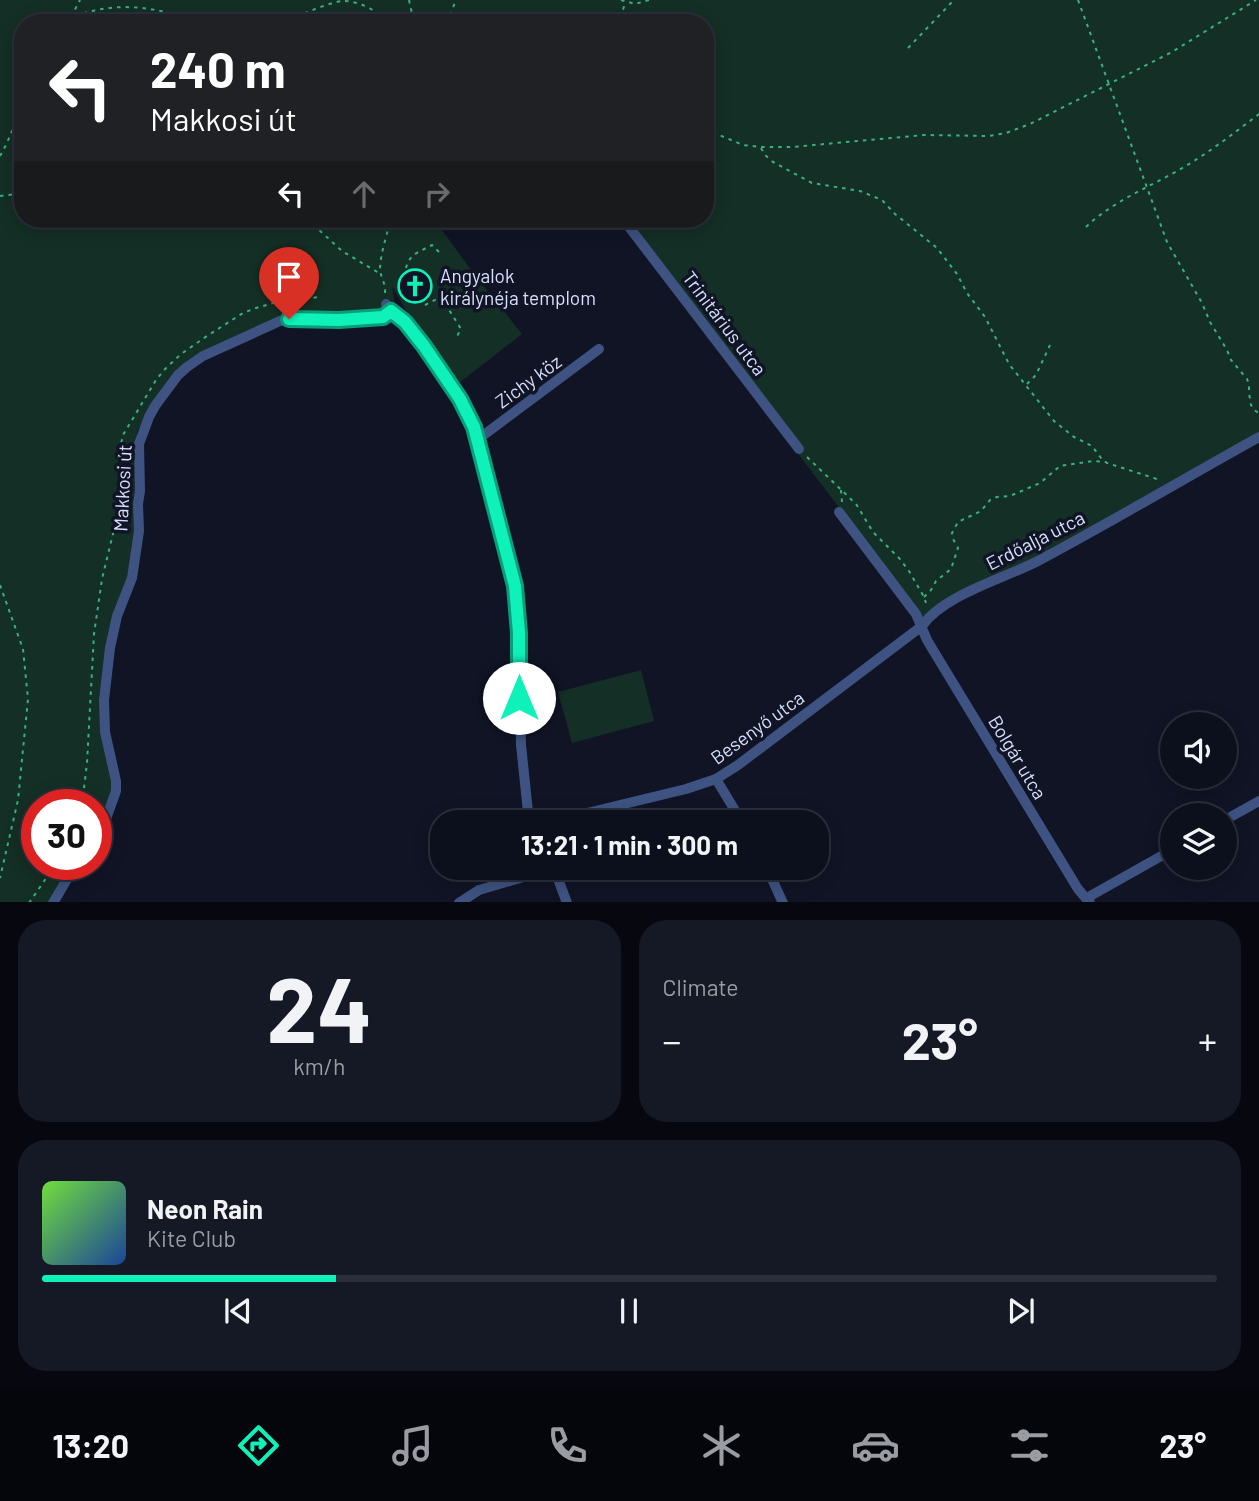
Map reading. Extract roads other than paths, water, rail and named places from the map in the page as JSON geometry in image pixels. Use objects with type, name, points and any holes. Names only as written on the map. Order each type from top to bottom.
[{"type":"street","name":"Trinitárius utca","points":[[630,228],[799,449]]},
{"type":"street","name":"Makkosi út","points":[[112,804],[117,791],[105,732],[104,701],[110,648],[117,616],[132,578],[139,531],[139,444],[155,406],[178,375],[203,356],[281,321],[302,318],[339,320],[383,317],[389,307],[405,322],[450,382],[474,427],[477,440]]},
{"type":"street","name":"Zichy köz","points":[[477,440],[599,349]]},
{"type":"street","name":"Erdőalja utca","points":[[925,622],[940,608],[961,595],[1037,561],[1259,437]]},
{"type":"street","points":[[477,440],[515,586],[519,633],[521,745],[528,810]]},
{"type":"street","points":[[839,512],[925,622]]},
{"type":"street","name":"Besenyő utca","points":[[599,810],[716,779],[925,622]]},
{"type":"street","name":"Bolgár utca","points":[[925,622],[927,640],[1078,889],[1089,901]]},
{"type":"street","points":[[716,779],[735,810]]},
{"type":"street","points":[[1237,814],[1259,802]]},
{"type":"street","points":[[1089,901],[1092,895],[1160,857]]},
{"type":"street","points":[[52,902],[66,880]]},
{"type":"street","points":[[459,902],[480,890],[514,880]]},
{"type":"street","points":[[559,880],[567,902]]},
{"type":"street","points":[[773,880],[783,902]]},
{"type":"place","name":"Angyalok királynéja templom","points":[[415,286]]}]
